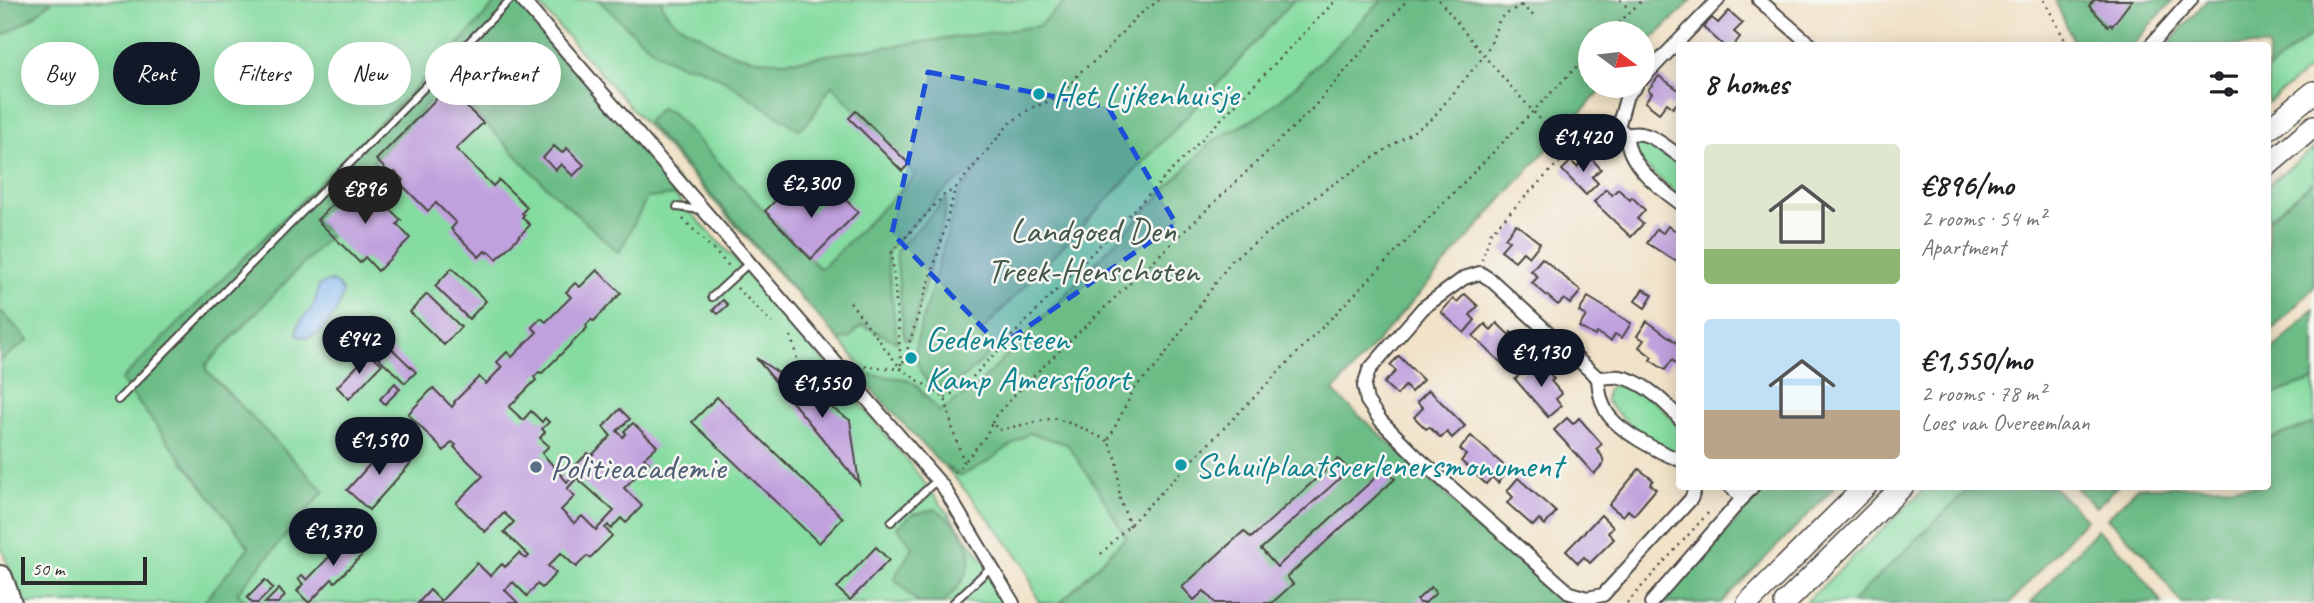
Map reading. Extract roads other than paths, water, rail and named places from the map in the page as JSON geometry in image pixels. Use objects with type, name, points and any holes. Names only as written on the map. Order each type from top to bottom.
[{"type":"highway","points":[[0,578],[9,603]]},
{"type":"main road","points":[[2271,127],[2314,92]]},
{"type":"main road","points":[[2271,162],[2314,126]]},
{"type":"main road","points":[[1748,603],[1862,490]]},
{"type":"main road","points":[[1785,603],[1899,490]]},
{"type":"street","points":[[522,0],[751,261],[941,484],[1013,603]]},
{"type":"street","points":[[1678,42],[1718,0]]},
{"type":"street","points":[[1759,0],[1807,42]]},
{"type":"street","points":[[2154,42],[2191,0]]},
{"type":"street","points":[[1656,64],[1676,44]]},
{"type":"street","points":[[1627,98],[1623,131],[1632,158],[1676,200]]},
{"type":"street","points":[[1623,131],[1647,135],[1676,153]]},
{"type":"street","points":[[1676,458],[1636,438],[1607,414],[1600,398],[1598,378],[1491,280],[1479,273],[1464,278],[1423,308],[1369,370],[1364,386],[1367,401],[1381,421],[1570,593],[1587,598],[1603,595],[1691,499],[1694,490]]},
{"type":"street","points":[[1598,378],[1620,377],[1638,384],[1655,395],[1676,415]]},
{"type":"street","points":[[1734,490],[1743,498]]},
{"type":"street","points":[[1651,603],[1750,490]]},
{"type":"lane","points":[[118,400],[510,0]]},
{"type":"lane","points":[[677,207],[704,210]]},
{"type":"lane","points":[[712,297],[751,261]]},
{"type":"lane","points":[[891,522],[941,484]]},
{"type":"lane","points":[[953,603],[991,567]]},
{"type":"water","points":[[330,281],[338,285],[343,292],[333,317],[313,336],[297,335],[299,323],[314,304],[319,285]]},
{"type":"place","name":"Het Lijkenhuisje","points":[[1039,94]]},
{"type":"place","name":"Gedenksteen Kamp Amersfoort","points":[[911,358]]},
{"type":"place","name":"Schuilplaatsverlenersmonument","points":[[1181,465]]},
{"type":"place","name":"Politieacademie","points":[[536,467]]},
{"type":"park label","name":"Landgoed Den Treek-Henschoten","points":[[1093,250]]}]
